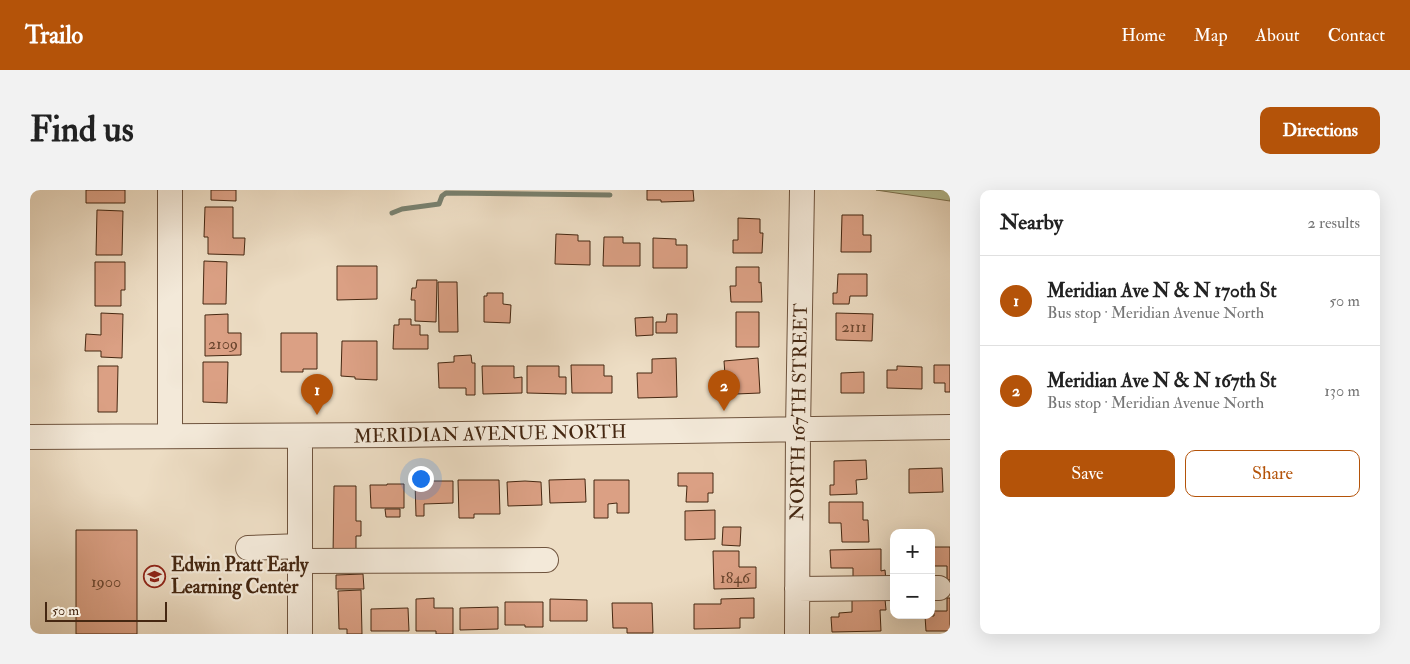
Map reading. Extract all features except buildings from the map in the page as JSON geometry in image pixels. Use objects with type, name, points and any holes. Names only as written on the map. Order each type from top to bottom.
[{"type":"street","points":[[170,190],[170,436]]},
{"type":"street","name":"NORTH 167TH STREET","points":[[797,634],[802,190]]},
{"type":"street","name":"MERIDIAN AVENUE NORTH","points":[[30,437],[300,436],[798,430],[950,426]]},
{"type":"street","points":[[300,436],[300,634]]},
{"type":"street","points":[[248,548],[300,554],[546,560]]},
{"type":"street","points":[[797,589],[890,588]]},
{"type":"green space","points":[[876,190],[950,190],[950,201]]},
{"type":"waterway","points":[[392,213],[402,209],[439,204],[442,196],[446,193],[610,195]]},
{"type":"place","name":"Meridian Ave N & N 167th St","points":[[724,411]]},
{"type":"place","name":"Meridian Ave N & N 170th St","points":[[317,415]]},
{"type":"place","name":"Edwin Pratt Early Learning Center","points":[[155,576]]}]
